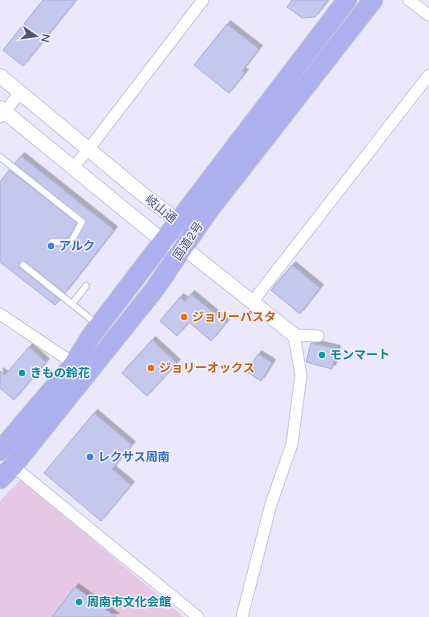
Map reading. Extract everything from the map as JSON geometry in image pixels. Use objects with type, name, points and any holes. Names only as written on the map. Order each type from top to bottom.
[{"type":"highway","name":"国道2号","points":[[0,451],[73,365],[99,326],[347,0]]},
{"type":"highway","name":"国道2号","points":[[0,479],[13,466],[154,290],[184,248],[208,210],[373,0]]},
{"type":"street","points":[[74,166],[88,150],[203,0]]},
{"type":"street","points":[[409,0],[429,16]]},
{"type":"street","points":[[253,301],[429,75]]},
{"type":"street","name":"岐山通","points":[[0,76],[88,150],[179,222],[184,248],[164,242],[74,166],[2,112]]},
{"type":"street","points":[[2,112],[20,93]]},
{"type":"street","points":[[184,248],[253,301],[294,335],[318,336]]},
{"type":"street","points":[[0,314],[64,357],[73,365]]},
{"type":"street","points":[[242,617],[271,504],[292,444],[301,375],[294,335]]},
{"type":"street","points":[[13,466],[198,617]]},
{"type":"lane","points":[[0,156],[82,222],[71,242],[52,242]]},
{"type":"lane","points":[[23,264],[99,326]]},
{"type":"lane","points":[[72,304],[86,286]]},
{"type":"shaded area","points":[[21,479],[184,617],[0,617],[0,501]]},
{"type":"building","points":[[43,0],[76,0],[23,66],[3,50]]},
{"type":"building","points":[[292,0],[328,0],[315,17],[302,18],[287,7]]},
{"type":"building","points":[[227,24],[259,49],[242,71],[245,73],[229,93],[194,65]]},
{"type":"building","name":"アルク","points":[[21,156],[114,230],[65,293],[26,262],[19,263],[20,268],[60,300],[55,305],[0,262],[0,182],[9,170],[77,223],[68,238],[50,239],[48,242],[50,246],[73,245],[86,221],[15,163]]},
{"type":"building","points":[[292,265],[320,288],[300,314],[271,290]]},
{"type":"building","points":[[191,294],[226,323],[211,341],[189,322],[177,336],[160,321],[180,297],[185,301]]},
{"type":"building","points":[[152,340],[177,363],[147,396],[122,373]]},
{"type":"building","name":"モンマート","points":[[311,343],[337,349],[332,369],[306,362]]},
{"type":"building","name":"きもの鈴花","points":[[29,347],[46,362],[14,400],[0,388],[0,371],[5,375]]},
{"type":"building","points":[[258,354],[272,363],[261,381],[247,372]]},
{"type":"building","name":"レクサス周南","points":[[94,413],[132,445],[112,469],[131,485],[101,521],[44,473]]},
{"type":"building","name":"周南市文化会館","points":[[75,587],[116,617],[52,617]]},
{"type":"place","name":"アルク","points":[[51,246]]},
{"type":"place","name":"ジョリーパスタ","points":[[184,317]]},
{"type":"place","name":"モンマート","points":[[322,355]]},
{"type":"place","name":"ジョリーオックス","points":[[151,368]]},
{"type":"place","name":"きもの鈴花","points":[[22,373]]},
{"type":"place","name":"レクサス周南","points":[[90,457]]},
{"type":"place","name":"周南市文化会館","points":[[79,602]]}]
